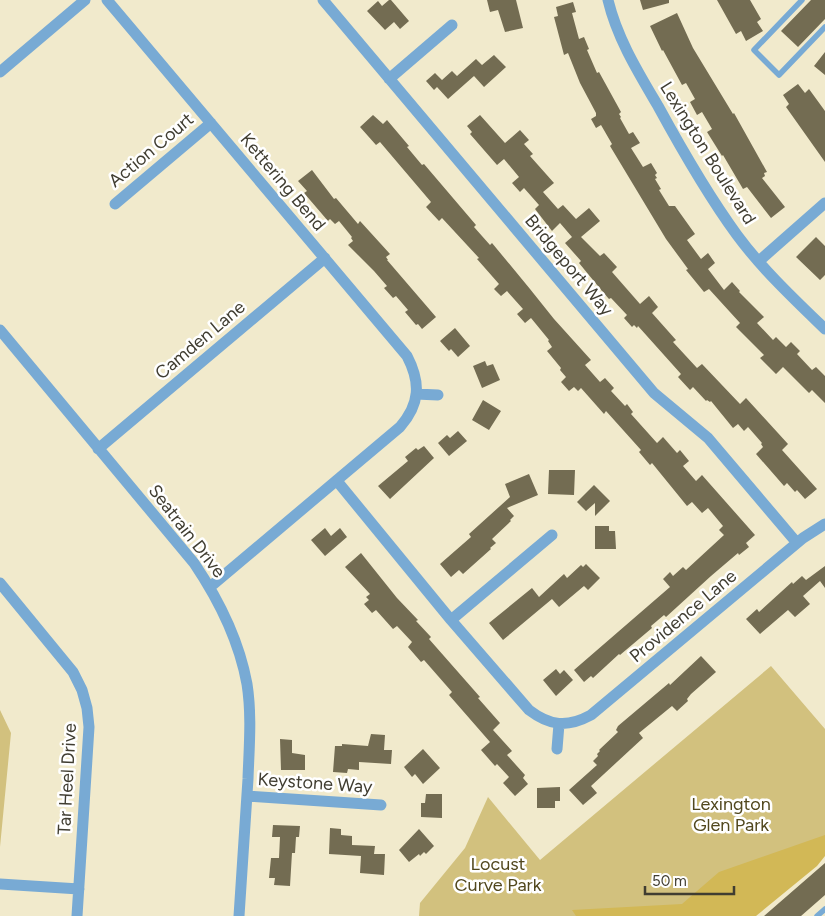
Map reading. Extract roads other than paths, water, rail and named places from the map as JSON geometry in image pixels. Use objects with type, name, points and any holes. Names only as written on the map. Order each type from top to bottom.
[{"type":"street","points":[[0,72],[85,0]]},
{"type":"street","name":"Kettering Bend","points":[[107,0],[407,356],[414,368],[416,394],[413,407],[400,427],[210,587]]},
{"type":"street","name":"Bridgeport Way","points":[[323,0],[654,393],[708,438],[797,543]]},
{"type":"street","name":"Lexington Boulevard","points":[[608,0],[620,36],[633,63],[711,198],[738,236],[759,261],[825,329]]},
{"type":"street","points":[[389,79],[452,25]]},
{"type":"street","name":"Action Court","points":[[115,204],[211,123]]},
{"type":"street","points":[[759,261],[825,203]]},
{"type":"street","name":"Camden Lane","points":[[98,449],[325,258]]},
{"type":"street","name":"Seatrain Drive","points":[[0,330],[194,564],[223,610],[233,634],[247,685],[250,730],[239,916]]},
{"type":"street","points":[[416,394],[438,396]]},
{"type":"street","points":[[336,481],[529,710],[544,720],[559,724],[557,749]]},
{"type":"street","name":"Providence Lane","points":[[559,724],[577,722],[591,715],[797,543],[825,524]]},
{"type":"street","points":[[452,620],[552,535]]},
{"type":"street","name":"Tar Heel Drive","points":[[0,582],[73,672],[82,690],[87,708],[89,728],[77,916]]},
{"type":"street","name":"Keystone Way","points":[[247,796],[381,805]]},
{"type":"street","points":[[0,884],[79,889]]},
{"type":"lane","points":[[802,0],[754,50],[779,75],[825,27]]},
{"type":"lane","points":[[817,916],[825,909]]},
{"type":"park label","name":"Lexington Glen Park","points":[[731,814]]},
{"type":"park label","name":"Locust Curve Park","points":[[498,874]]}]
